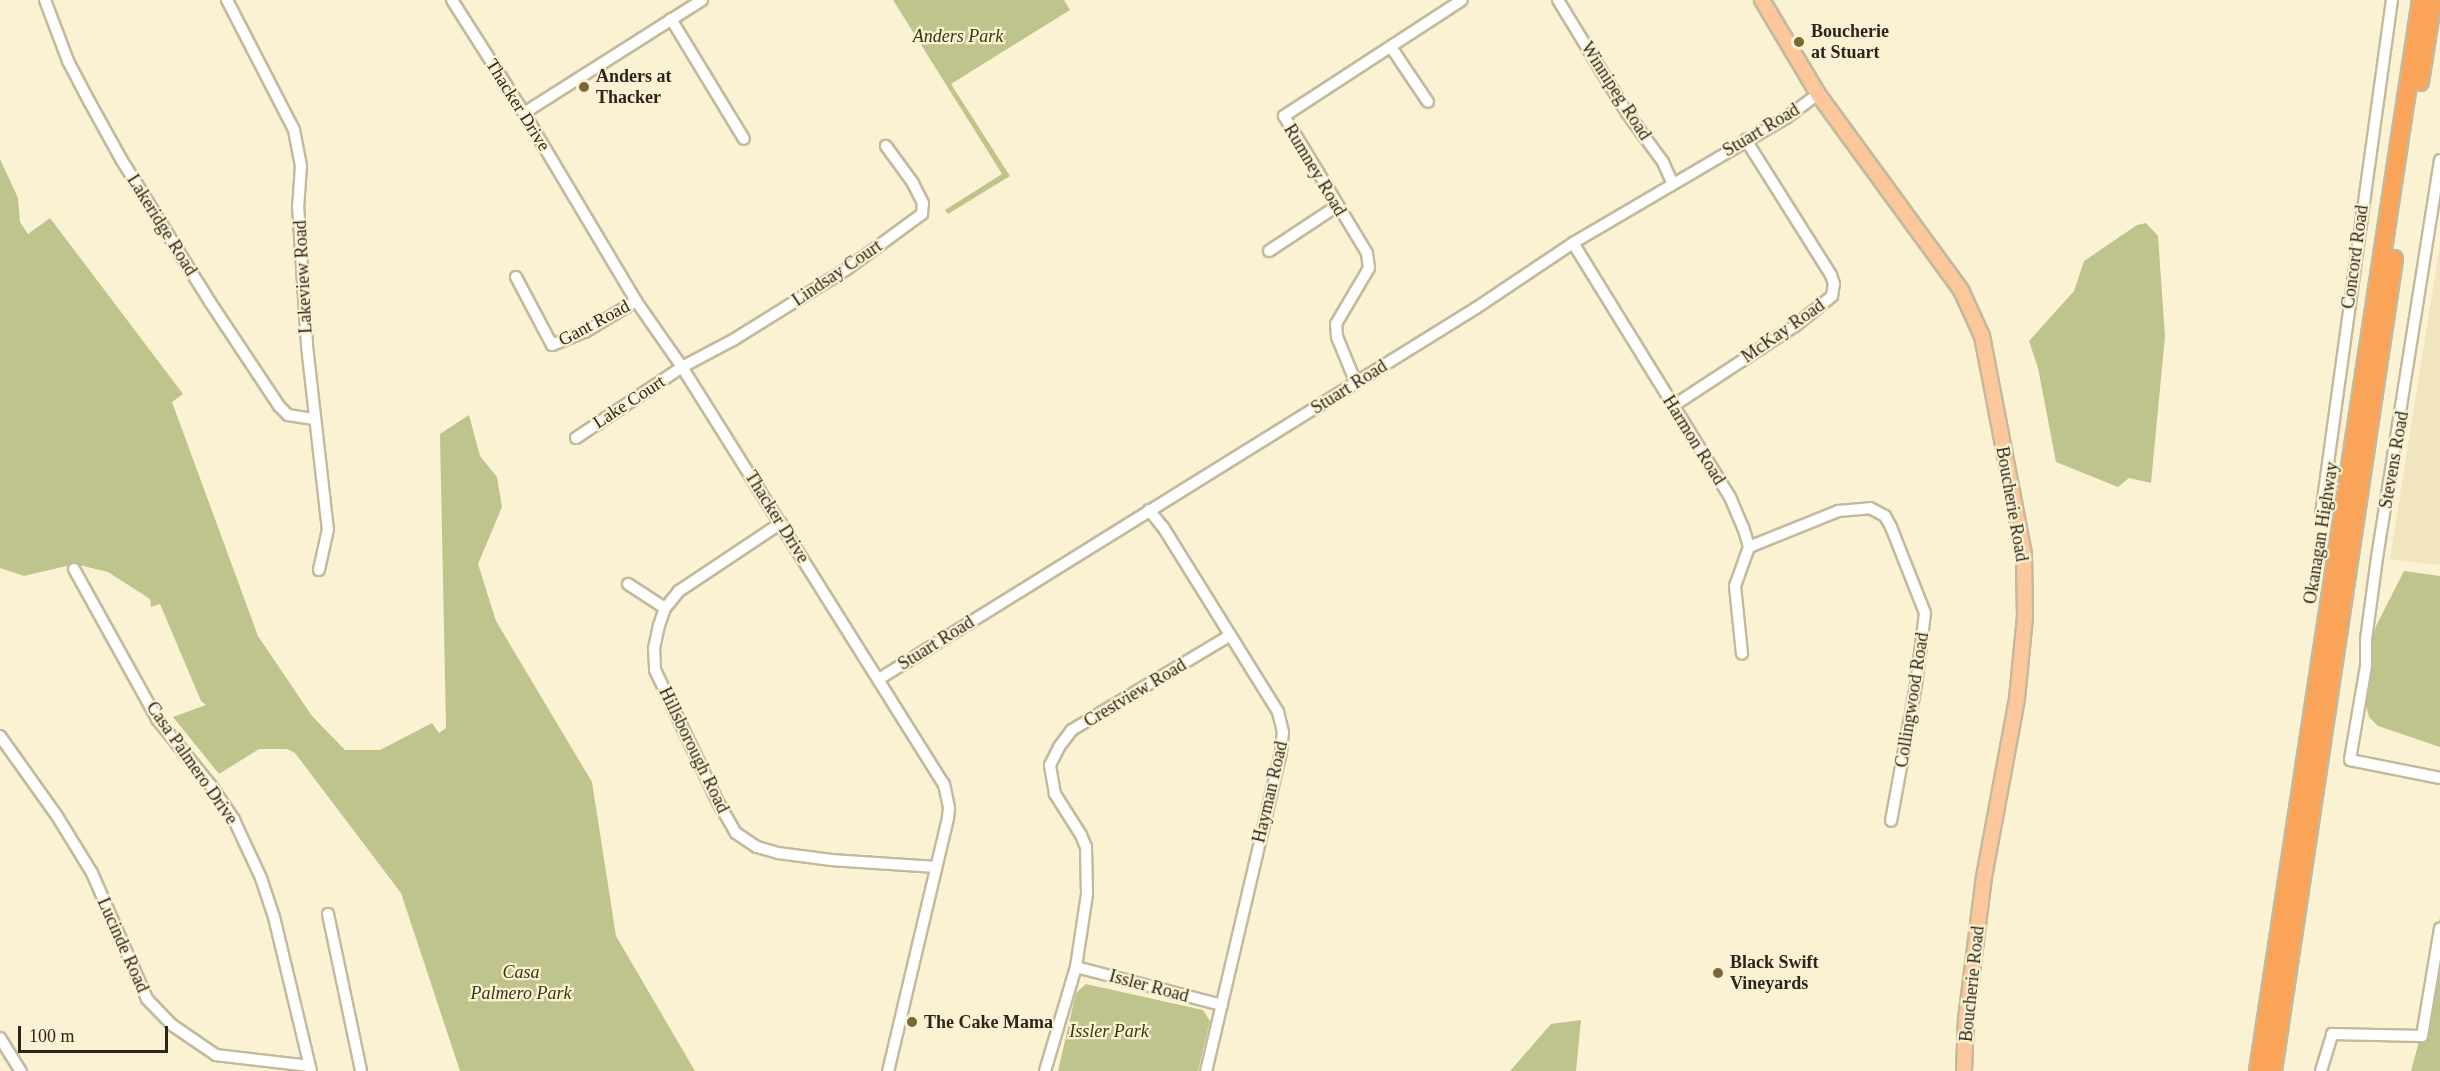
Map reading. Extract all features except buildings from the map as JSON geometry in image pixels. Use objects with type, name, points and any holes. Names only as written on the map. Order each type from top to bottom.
[{"type":"highway","name":"Okanagan Highway","points":[[2258,1071],[2421,0]]},
{"type":"highway","name":"Okanagan Highway","points":[[2273,1071],[2433,0]]},
{"type":"main road","name":"Boucherie Road","points":[[1762,0],[1818,94],[1961,290],[1982,336],[2024,555],[2025,617],[2017,699],[1984,877],[1966,1019],[1964,1071]]},
{"type":"street","name":"Lakeridge Road","points":[[45,0],[68,61],[94,110],[210,302],[279,406],[288,414],[313,419]]},
{"type":"street","name":"Lakeview Road","points":[[226,0],[294,130],[302,166],[298,205],[313,419],[321,455],[327,530],[319,570]]},
{"type":"street","name":"Thacker Drive","points":[[452,0],[524,113],[636,301],[682,367],[944,784],[949,808],[888,1071]]},
{"type":"street","points":[[524,113],[702,0]]},
{"type":"street","name":"Rumney Road","points":[[1356,382],[1336,337],[1336,324],[1369,268],[1367,253],[1284,116],[1462,0]]},
{"type":"street","name":"Winnipeg Road","points":[[1558,0],[1627,113],[1663,162],[1672,182]]},
{"type":"street","name":"Concord Road","points":[[2321,514],[2392,0]]},
{"type":"street","points":[[671,19],[744,139]]},
{"type":"street","points":[[1391,47],[1428,102]]},
{"type":"street","name":"Stuart Road","points":[[879,679],[1356,382],[1573,243],[1672,182],[1786,118],[1818,94]]},
{"type":"street","name":"McKay Road","points":[[1673,406],[1795,326],[1832,297],[1834,284],[1831,275],[1746,140]]},
{"type":"street","name":"Lindsay Court","points":[[682,367],[701,359],[779,313],[847,269],[922,214],[923,203],[913,183],[886,146]]},
{"type":"street","name":"Stevens Road","points":[[2440,160],[2377,558],[2366,639],[2366,666],[2350,760],[2440,778]]},
{"type":"street","points":[[1269,251],[1337,206]]},
{"type":"street","name":"Harmon Road","points":[[1573,243],[1730,497],[1749,547]]},
{"type":"street","name":"Gant Road","points":[[516,277],[552,345],[585,332],[636,301]]},
{"type":"street","name":"Lake Court","points":[[576,438],[682,367]]},
{"type":"street","name":"Collingwood Road","points":[[1749,547],[1838,511],[1870,508],[1885,516],[1891,527],[1925,613],[1916,685],[1891,821]]},
{"type":"street","name":"Hayman Road","points":[[1149,510],[1163,527],[1278,712],[1283,732],[1281,753],[1206,1071]]},
{"type":"street","name":"Hillsborough Road","points":[[781,523],[679,591],[666,608],[654,648],[655,670],[718,802],[736,833],[757,848],[778,853],[935,867]]},
{"type":"street","points":[[1742,654],[1735,586],[1749,547]]},
{"type":"street","name":"Casa Palmero Drive","points":[[74,569],[157,719],[212,787],[234,820],[261,878],[274,917],[288,965],[310,1068]]},
{"type":"street","points":[[628,584],[666,608]]},
{"type":"street","name":"Crestview Road","points":[[1045,1071],[1076,967],[1088,894],[1088,860],[1081,835],[1055,794],[1050,765],[1059,747],[1072,730],[1229,636]]},
{"type":"street","name":"Lucinde Road","points":[[0,736],[57,816],[92,873],[147,999],[172,1025],[216,1055],[310,1068]]},
{"type":"street","points":[[328,914],[360,1071]]},
{"type":"street","points":[[2321,1071],[2332,1034],[2422,1036],[2440,928]]},
{"type":"street","name":"Issler Road","points":[[1076,967],[1222,1005]]},
{"type":"street","points":[[0,1039],[21,1071]]},
{"type":"shaded area","points":[[2440,244],[2440,565],[2390,559]]},
{"type":"green space","name":"Anders Park","points":[[893,0],[1064,0],[1070,10],[951,84],[1010,176],[948,214],[945,210],[1002,174]]},
{"type":"green space","name":"Casa Palmero Park","points":[[0,159],[18,198],[20,222],[28,234],[50,218],[183,394],[172,402],[258,636],[312,716],[345,750],[380,750],[432,723],[439,733],[446,728],[440,434],[469,415],[480,456],[497,477],[502,507],[478,564],[496,621],[592,782],[616,936],[695,1071],[460,1071],[401,893],[295,753],[287,749],[259,749],[219,774],[173,717],[206,705],[201,701],[160,604],[151,607],[150,599],[108,572],[75,564],[24,576],[0,568]]},
{"type":"green space","points":[[2146,223],[2158,236],[2165,336],[2151,483],[2129,478],[2118,487],[2056,462],[2038,368],[2029,341],[2074,291],[2084,261],[2137,225]]},
{"type":"green space","points":[[2404,571],[2440,576],[2440,747],[2378,726],[2369,717],[2360,683],[2376,626]]},
{"type":"green space","points":[[2440,917],[2440,1071],[2411,1071],[2418,1045]]},
{"type":"green space","name":"Issler Park","points":[[1086,984],[1203,1010],[1210,1021],[1198,1071],[1058,1071],[1076,993]]},
{"type":"green space","points":[[1581,1020],[1576,1071],[1510,1071],[1551,1024]]},
{"type":"place","name":"Boucherie at Stuart","points":[[1799,42]]},
{"type":"place","name":"Anders at Thacker","points":[[584,87]]},
{"type":"place","name":"Black Swift Vineyards","points":[[1718,973]]},
{"type":"place","name":"The Cake Mama","points":[[912,1022]]}]
